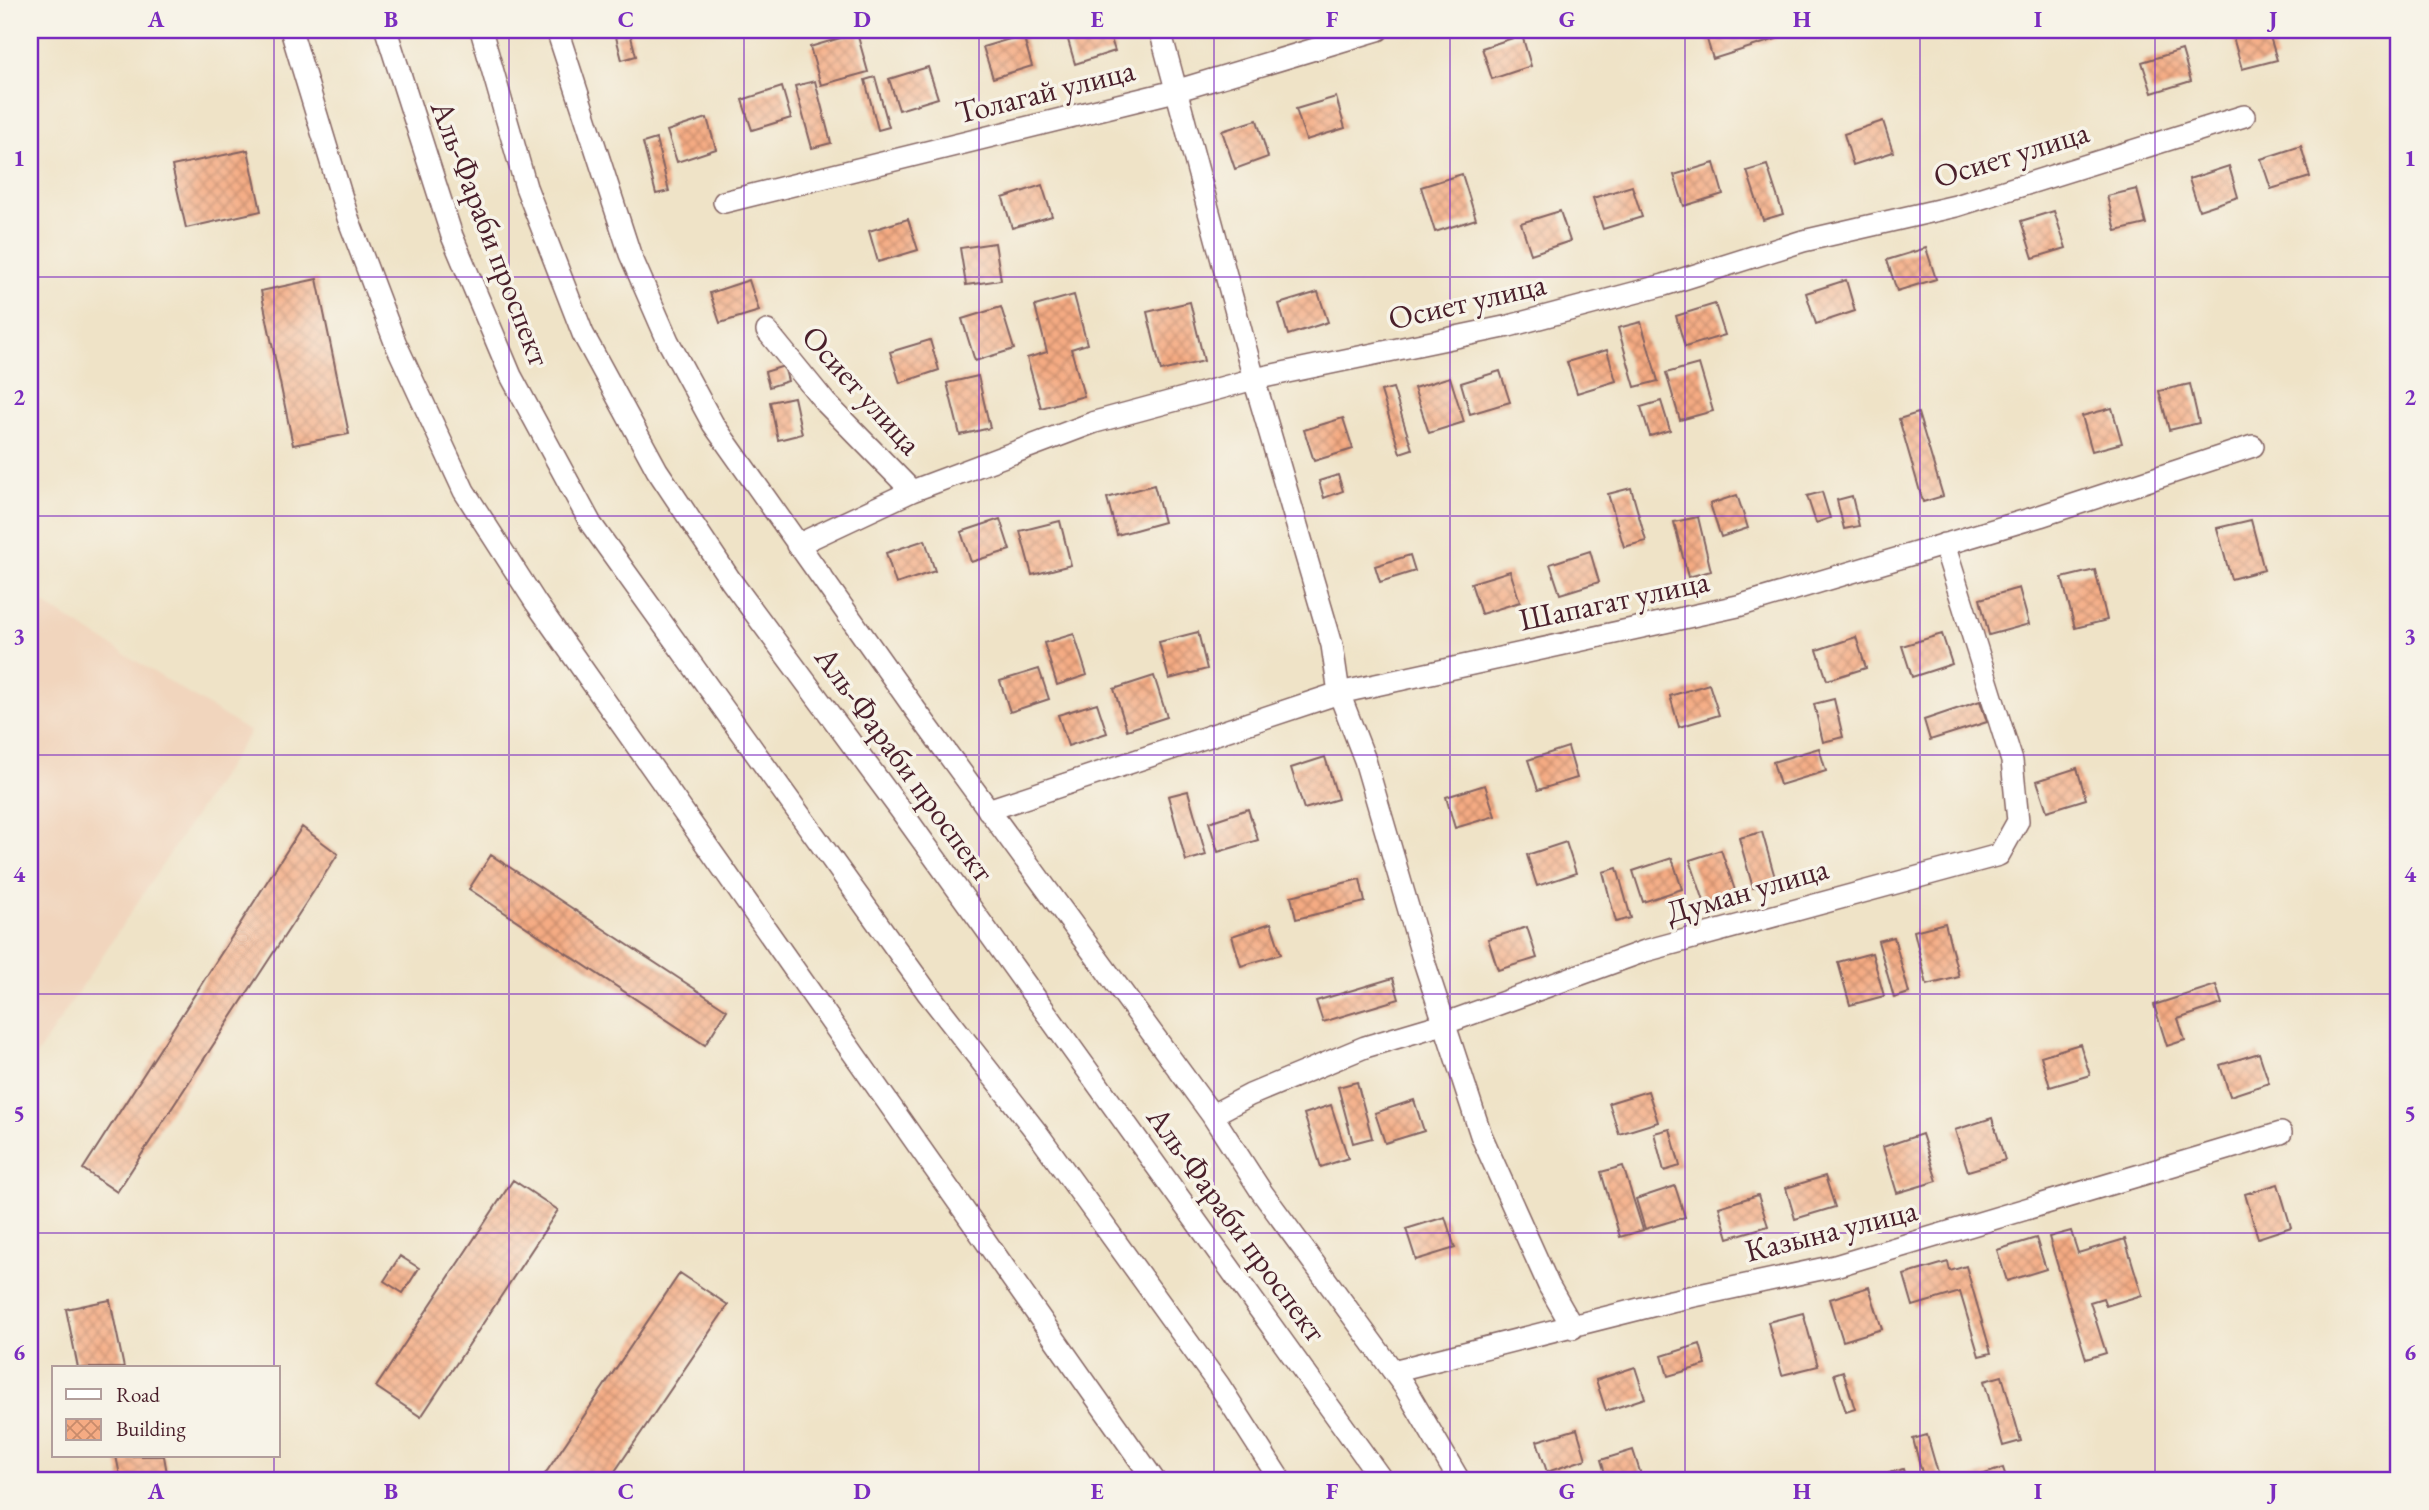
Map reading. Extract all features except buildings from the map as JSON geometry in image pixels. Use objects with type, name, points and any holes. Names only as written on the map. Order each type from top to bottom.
[{"type":"street","points":[[291,30],[348,218],[395,342],[464,491],[536,603],[1154,1480]]},
{"type":"street","name":"Аль-Фараби проспект","points":[[386,30],[452,236],[511,376],[591,524],[927,992],[1038,1134],[1212,1374],[1280,1480]]},
{"type":"street","name":"Аль-Фараби проспект","points":[[481,30],[526,187],[583,334],[657,470],[731,581],[906,818],[1382,1480]]},
{"type":"street","points":[[557,30],[630,254],[668,341],[713,424],[797,545],[1212,1115],[1261,1191],[1393,1371],[1459,1480]]},
{"type":"street","points":[[1160,30],[1254,379],[1328,633],[1339,693],[1365,760],[1422,955],[1481,1135],[1549,1286],[1573,1328]]},
{"type":"street","name":"Толагай улица","points":[[724,202],[1175,91],[1378,30]]},
{"type":"street","name":"Осиет улица","points":[[767,331],[825,402],[912,491],[1095,422],[1254,379],[1522,323],[1664,285],[1804,240],[1956,206],[2244,116]]},
{"type":"street","name":"Шапагат улица","points":[[988,810],[1339,693],[1738,606],[2253,446]]},
{"type":"street","points":[[797,545],[912,491]]},
{"type":"street","name":"Думан улица","points":[[1212,1115],[1365,1047],[1446,1023],[1645,951],[1999,855],[2018,821],[2012,761],[1944,544]]},
{"type":"street","name":"Казына улица","points":[[1393,1371],[1573,1328],[1671,1301],[1835,1266],[2281,1133]]},
{"type":"shaded area","points":[[30,595],[250,732],[30,1065]]}]
